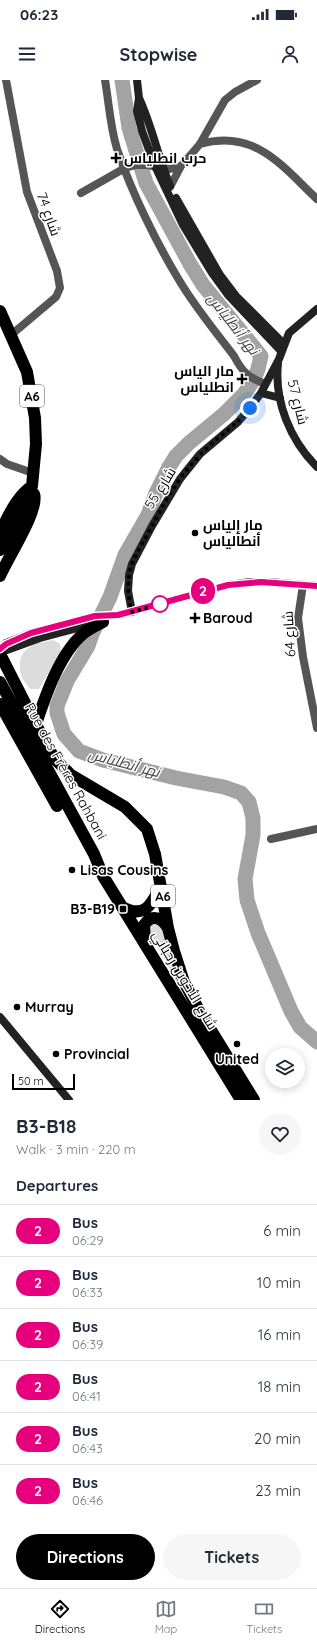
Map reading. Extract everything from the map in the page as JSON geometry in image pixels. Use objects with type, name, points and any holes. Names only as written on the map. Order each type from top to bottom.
[{"type":"highway","name":"A6","points":[[0,311],[27,372],[32,394],[36,437],[33,480],[25,505],[0,550]]},
{"type":"highway","name":"A6","points":[[0,576],[32,512],[36,497],[33,480]]},
{"type":"highway","points":[[0,532],[22,494],[33,480]]},
{"type":"highway","points":[[36,724],[49,687],[72,646],[89,628],[104,618]]},
{"type":"highway","name":"Rue des Frères Rahbani","points":[[0,654],[36,724]]},
{"type":"highway","name":"Rue des Frères Rahbani","points":[[0,682],[98,861],[103,876]]},
{"type":"highway","points":[[0,704],[90,864],[103,876]]},
{"type":"highway","name":"شارع الأخوين رحباني","points":[[36,724],[51,753],[66,770],[76,779],[102,792],[125,807],[148,830],[155,854],[168,928],[176,958],[189,993],[254,1100]]},
{"type":"highway","name":"شارع الأخوين رحباني","points":[[103,876],[241,1100]]},
{"type":"highway","points":[[122,907],[135,912],[143,911],[151,904],[161,886]]},
{"type":"highway","points":[[145,943],[144,925],[149,919],[161,919],[168,928]]},
{"type":"street","name":"شارع 74","points":[[6,80],[28,192],[57,271],[60,288],[56,297],[11,335]]},
{"type":"street","points":[[106,80],[114,136],[125,168],[158,242],[179,281],[234,356],[241,369],[248,376],[262,383]]},
{"type":"street","points":[[137,80],[155,166],[183,225],[212,273],[228,295],[247,317],[281,351]]},
{"type":"street","points":[[170,187],[181,166],[200,144],[225,100],[234,92],[257,80]]},
{"type":"street","points":[[200,144],[211,141],[229,140],[247,143],[258,147],[269,154],[317,199]]},
{"type":"street","points":[[82,193],[125,168],[136,165],[175,169],[181,166]]},
{"type":"street","points":[[155,166],[170,187],[220,276],[281,351]]},
{"type":"street","name":"شارع 55","points":[[132,612],[128,592],[130,569],[136,555],[168,498],[192,463],[207,447],[238,422],[261,394],[262,383],[281,351],[289,333],[317,309]]},
{"type":"street","name":"شارع 57","points":[[281,351],[278,378],[280,398],[291,431],[302,451],[317,467]]},
{"type":"street","points":[[261,394],[280,398]]},
{"type":"street","points":[[0,459],[33,480]]},
{"type":"street","points":[[0,650],[6,644],[31,633],[132,612],[209,589],[237,583],[270,582],[317,586]]},
{"type":"street","name":"شارع 64","points":[[303,585],[298,618],[303,657],[317,728]]},
{"type":"street","points":[[0,650],[7,650],[55,633],[89,628]]},
{"type":"street","points":[[271,839],[317,829]]},
{"type":"street","points":[[0,1017],[69,1100]]},
{"type":"shaded area","points":[[53,640],[60,644],[61,651],[39,689],[31,689],[21,674],[21,657],[23,653],[31,646]]},
{"type":"shaded area","points":[[155,923],[163,930],[193,1010],[150,934],[149,927],[151,924]]},
{"type":"waterway","name":"نهر أنطلياس","points":[[122,80],[129,128],[146,183],[203,285],[261,356],[253,381],[244,394],[224,414],[189,443],[176,456],[169,467],[156,493],[148,515],[125,555],[110,597],[92,634],[88,646],[67,681],[57,706],[57,713],[64,734],[79,751],[103,760],[176,778],[224,787],[241,793],[249,802],[253,818],[253,835],[245,879],[247,900],[258,933],[291,1011],[300,1027],[317,1042]]},
{"type":"bus line","name":"2","points":[[0,649],[4,645],[31,633],[95,616],[118,615],[209,589],[237,583],[270,582],[317,586]]},
{"type":"place","name":"حرب انطلياس","points":[[116,158]]},
{"type":"place","name":"مار الياس انطلياس","points":[[242,379]]},
{"type":"place","name":"مار إلياس أنطالياس","points":[[195,533]]},
{"type":"place","name":"Baroud","points":[[195,618]]},
{"type":"place","name":"Lisas Cousins","points":[[72,870]]},
{"type":"place","name":"B3-B19","points":[[123,909]]},
{"type":"place","name":"Murray","points":[[17,1007]]},
{"type":"place","name":"United","points":[[237,1044]]},
{"type":"place","name":"Provincial","points":[[56,1054]]},
{"type":"route","points":[[160,604],[132,612],[129,600],[128,584],[130,569],[136,555],[168,498],[189,466],[207,447],[238,422],[250,408]]}]
